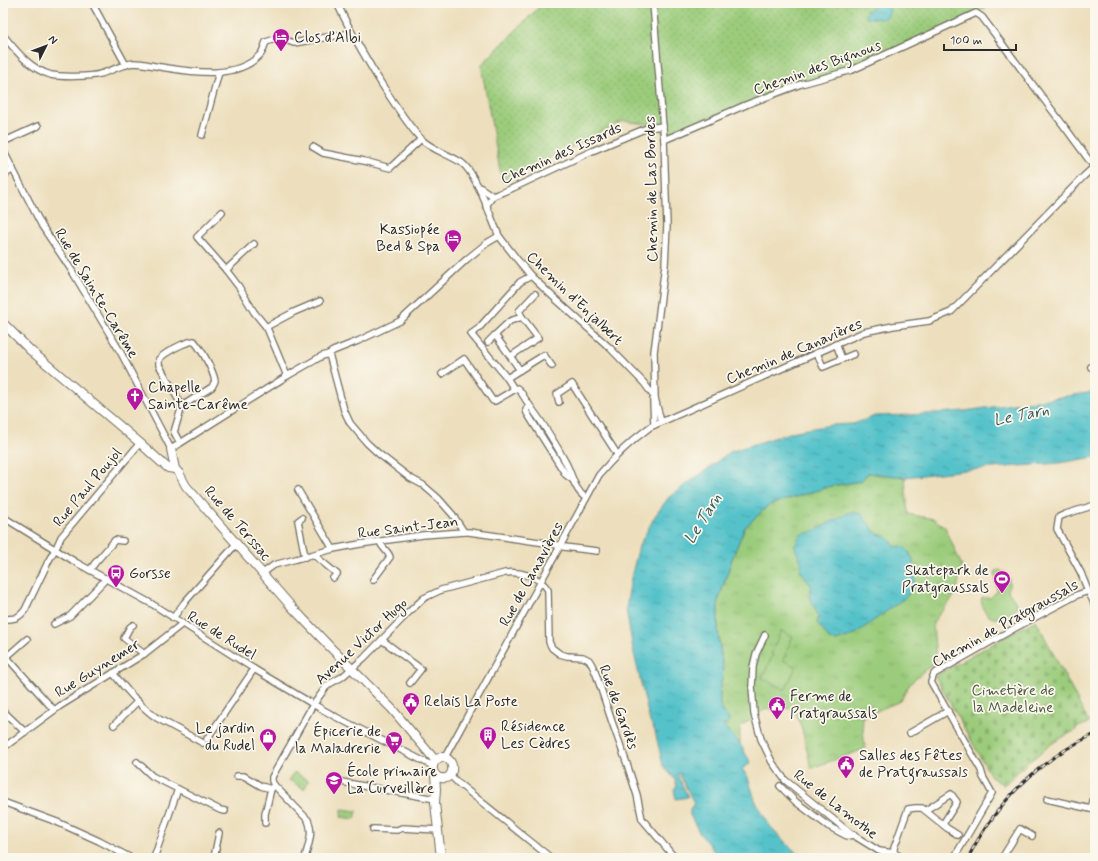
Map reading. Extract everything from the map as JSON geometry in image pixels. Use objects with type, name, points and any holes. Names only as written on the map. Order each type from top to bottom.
[{"type":"street","points":[[92,3],[126,65]]},
{"type":"street","name":"Chemin d'Enjalbert","points":[[337,3],[351,33],[399,111],[421,139],[461,162],[467,168],[477,186],[499,236],[531,276],[626,364],[644,383],[654,396],[661,422]]},
{"type":"street","name":"Chemin de Las Bordes","points":[[653,3],[664,140],[667,225],[665,265],[654,352],[654,396]]},
{"type":"street","name":"Chemin des Bignous","points":[[664,140],[748,104],[801,84],[852,70],[976,13],[982,17],[1094,167]]},
{"type":"street","points":[[3,35],[32,66],[53,75],[99,75],[136,63],[183,71],[219,72],[244,67],[261,54],[266,42],[279,38],[294,43],[351,33]]},
{"type":"street","points":[[202,135],[219,72]]},
{"type":"street","points":[[3,142],[38,126]]},
{"type":"street","name":"Chemin des Issards","points":[[486,206],[493,196],[592,151],[647,128],[663,126]]},
{"type":"street","points":[[313,147],[323,153],[390,168],[421,139]]},
{"type":"street","name":"Rue de Sainte-Carême","points":[[3,150],[42,226],[74,275],[121,353],[171,449]]},
{"type":"street","name":"Chemin de Canavières","points":[[661,422],[864,332],[929,321],[952,312],[1094,167]]},
{"type":"street","points":[[3,176],[13,169]]},
{"type":"street","name":"Chemin des Issards","points":[[477,186],[493,196]]},
{"type":"street","points":[[222,212],[197,237],[240,287],[254,312],[266,328],[287,376]]},
{"type":"street","points":[[162,463],[170,455],[171,449],[287,376],[322,356],[400,321],[467,259],[487,243],[499,236]]},
{"type":"street","points":[[226,270],[254,244]]},
{"type":"street","points":[[531,276],[520,282],[478,329],[471,334],[514,389],[517,388],[519,390],[537,415],[566,463],[580,493],[586,498]]},
{"type":"street","points":[[511,356],[538,338],[519,311],[535,294]]},
{"type":"street","points":[[266,328],[294,312],[320,301]]},
{"type":"street","points":[[488,342],[510,320],[522,316]]},
{"type":"street","points":[[3,324],[30,350],[162,463],[168,468],[175,469],[171,449]]},
{"type":"street","points":[[495,335],[520,370]]},
{"type":"street","points":[[180,443],[174,432],[182,406],[212,387],[215,381],[214,375],[198,346],[194,342],[189,342],[163,355],[159,360],[159,365],[182,406]]},
{"type":"street","points":[[836,344],[842,359]]},
{"type":"street","points":[[817,353],[823,367],[854,354]]},
{"type":"street","points":[[329,354],[344,410],[350,423],[376,452],[410,478],[423,485],[438,498],[453,515],[464,532]]},
{"type":"street","points":[[506,378],[544,355],[552,366]]},
{"type":"street","points":[[442,374],[464,359],[493,401],[496,401],[514,389]]},
{"type":"street","points":[[559,402],[557,394],[572,384],[617,454]]},
{"type":"street","points":[[654,396],[654,425]]},
{"type":"street","points":[[529,405],[526,410],[527,413],[566,475],[573,480]]},
{"type":"street","name":"Rue de Canavières","points":[[445,757],[599,475],[617,454],[633,439],[650,427],[661,422]]},
{"type":"street","name":"Rue Paul Poujol","points":[[3,619],[13,619],[20,616],[25,610],[49,558],[61,537],[140,443]]},
{"type":"street","points":[[561,467],[566,463]]},
{"type":"street","name":"Rue de Terssac","points":[[175,469],[186,486],[290,605],[392,709],[434,767]]},
{"type":"street","points":[[298,490],[332,549]]},
{"type":"street","points":[[1088,591],[1057,529],[1059,517],[1095,505]]},
{"type":"street","name":"Rue de Rudel","points":[[3,517],[90,570],[152,604],[312,706],[434,767]]},
{"type":"street","points":[[302,518],[298,521],[304,557]]},
{"type":"street","name":"Rue Saint-Jean","points":[[263,573],[274,565],[332,549],[423,535],[464,532],[597,551]]},
{"type":"street","points":[[90,570],[115,540],[123,540]]},
{"type":"street","points":[[373,580],[390,557],[380,542]]},
{"type":"street","points":[[173,618],[184,603],[237,543]]},
{"type":"street","points":[[314,555],[337,574],[333,578]]},
{"type":"street","name":"Avenue Victor Hugo","points":[[265,823],[265,814],[272,787],[272,777],[312,706],[330,683],[342,677],[352,669],[408,612],[424,598],[435,591],[505,573],[521,573],[541,582]]},
{"type":"street","points":[[54,624],[70,616],[104,582],[106,578]]},
{"type":"street","name":"Rue de Gardès","points":[[541,582],[545,584],[548,590],[549,642],[552,648],[560,654],[566,656],[583,657],[589,660],[592,665],[627,764],[637,795],[642,819],[674,858]]},
{"type":"street","name":"Chemin de Pratgraussals","points":[[954,858],[992,793],[983,777],[981,770],[931,682],[934,674],[1078,594],[1088,591],[1095,605]]},
{"type":"street","name":"Rue Guynemer","points":[[3,748],[54,710],[144,654],[182,624]]},
{"type":"street","points":[[133,625],[130,627],[124,638],[144,654]]},
{"type":"street","name":"Rue de Lamothe","points":[[765,635],[756,654],[753,667],[752,686],[754,714],[761,739],[772,762],[785,780],[854,835],[879,852],[894,853],[904,858]]},
{"type":"street","points":[[28,639],[4,657],[54,710]]},
{"type":"street","points":[[382,640],[421,669],[410,683]]},
{"type":"street","points":[[113,673],[150,714],[205,741],[254,669]]},
{"type":"street","points":[[114,725],[138,701]]},
{"type":"street","points":[[3,711],[25,732]]},
{"type":"street","points":[[910,733],[948,711]]},
{"type":"street","points":[[436,789],[452,770],[449,760],[445,757],[441,757],[434,767],[436,789],[435,800],[441,858]]},
{"type":"street","points":[[137,762],[152,776],[220,810],[225,811]]},
{"type":"street","points":[[434,767],[439,778],[447,777],[464,788],[551,858]]},
{"type":"street","points":[[237,776],[244,776],[261,786],[272,787],[308,820],[311,827],[311,832],[305,858]]},
{"type":"street","points":[[336,781],[435,800]]},
{"type":"street","points":[[780,786],[796,802],[828,826],[847,836],[854,835]]},
{"type":"street","points":[[154,858],[178,789]]},
{"type":"street","points":[[1047,799],[1093,809],[1095,793]]},
{"type":"street","points":[[926,810],[951,794],[957,802],[942,824]]},
{"type":"street","points":[[3,802],[64,825],[131,858]]},
{"type":"street","points":[[894,853],[894,848],[908,809],[922,808],[926,810],[947,828],[958,835]]},
{"type":"street","points":[[374,829],[396,830],[402,828],[438,830]]},
{"type":"street","points":[[1002,858],[1020,829],[1032,836]]},
{"type":"street","points":[[214,858],[219,833]]},
{"type":"green space","points":[[543,3],[994,3],[976,13],[870,62],[801,84],[664,140],[662,126],[623,121],[502,182],[481,65]]},
{"type":"green space","points":[[868,473],[905,477],[908,514],[934,519],[945,527],[962,566],[956,594],[933,622],[936,661],[914,679],[903,697],[898,702],[862,717],[865,749],[811,768],[803,733],[794,708],[764,710],[740,727],[740,744],[723,725],[729,720],[720,706],[723,670],[718,632],[718,602],[733,556],[745,527],[769,505],[831,486],[861,481]]},
{"type":"green space","name":"Skatepark de Pratgraussals","points":[[1000,570],[1009,578],[1008,591],[1017,604],[1016,610],[1001,618],[993,618],[985,612],[981,600],[982,598],[990,598],[997,591],[995,574],[996,571]]},
{"type":"green space","name":"Cimetière de la Madeleine","points":[[1036,620],[1089,723],[1076,728],[1076,730],[1054,742],[1026,764],[1004,785],[992,778],[935,676]]},
{"type":"green space","points":[[781,631],[793,636],[783,660],[796,667],[785,690],[762,678],[773,655],[771,654]]},
{"type":"green space","points":[[294,772],[309,781],[304,789],[289,780]]},
{"type":"green space","points":[[342,809],[357,811],[355,819],[341,817]]},
{"type":"water","points":[[880,3],[885,3],[890,10],[887,17],[878,19],[867,18],[865,16],[866,12]]},
{"type":"water","name":"Le Tarn","points":[[1095,392],[1095,457],[1059,463],[966,470],[905,477],[868,473],[861,481],[831,486],[769,505],[745,527],[733,556],[718,602],[718,632],[723,670],[720,706],[729,720],[728,724],[723,725],[740,744],[751,763],[742,769],[748,777],[755,800],[770,826],[803,858],[719,858],[699,832],[690,815],[690,809],[694,803],[679,773],[677,774],[688,797],[676,799],[674,790],[677,786],[674,778],[663,766],[655,731],[650,722],[633,649],[626,609],[631,578],[639,546],[655,516],[669,497],[729,452],[796,431],[831,425],[853,424],[875,416],[965,411]]},
{"type":"water","points":[[850,512],[862,514],[875,532],[887,537],[893,543],[893,547],[903,546],[909,552],[914,562],[915,577],[914,586],[906,597],[854,635],[836,641],[829,639],[817,622],[819,617],[810,599],[811,585],[800,570],[802,564],[795,546],[800,535],[814,531]]},
{"type":"railway","points":[[968,858],[991,819],[1021,785],[1055,756],[1095,734]]},
{"type":"place","name":"Clos d’Albi","points":[[281,52]]},
{"type":"place","name":"Kassiopée Bed & Spa","points":[[453,253]]},
{"type":"place","name":"Chapelle Sainte-Carême","points":[[135,411]]},
{"type":"place","name":"Gorsse","points":[[116,588]]},
{"type":"place","name":"Skatepark de Pratgraussals","points":[[1002,594]]},
{"type":"place","name":"Relais La Poste","points":[[411,716]]},
{"type":"place","name":"Ferme de Pratgraussals","points":[[777,720]]},
{"type":"place","name":"Résidence Les Cèdres","points":[[488,750]]},
{"type":"place","name":"Le jardin du Rudel","points":[[268,752]]},
{"type":"place","name":"Épicerie de la Maladrerie","points":[[394,755]]},
{"type":"place","name":"Salles des Fêtes de Pratgraussals","points":[[846,779]]},
{"type":"place","name":"École primaire La Curveillère","points":[[334,795]]}]
